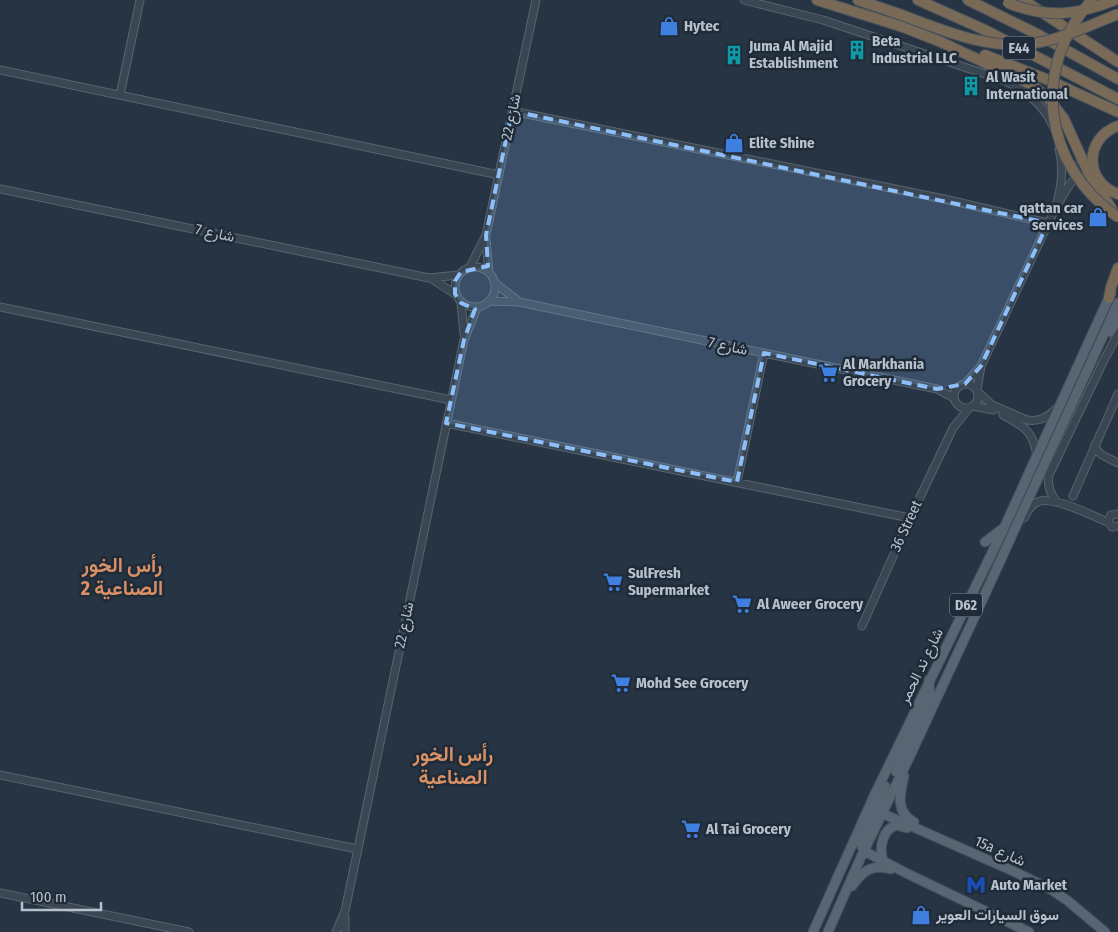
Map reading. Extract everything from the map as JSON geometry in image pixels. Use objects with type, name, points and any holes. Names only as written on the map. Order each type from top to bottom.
[{"type":"highway","points":[[816,0],[877,18],[941,42],[1023,79],[1047,97],[1064,119],[1088,172],[1118,219]]},
{"type":"highway","points":[[858,0],[968,39],[1014,45],[1047,41],[1118,14]]},
{"type":"highway","name":"E44","points":[[918,0],[985,30],[1118,99]]},
{"type":"highway","name":"E44","points":[[968,0],[1039,35],[1118,79]]},
{"type":"highway","points":[[1023,0],[1118,62]]},
{"type":"highway","points":[[1092,0],[1071,28],[1058,57],[1053,85],[1053,113],[1061,146],[1075,174],[1092,196],[1118,219]]},
{"type":"highway","points":[[1005,1],[1036,12],[1064,14],[1090,9],[1115,0]]},
{"type":"highway","points":[[941,42],[980,53],[1118,112]]},
{"type":"highway","points":[[1118,126],[1108,130],[1099,139],[1094,148],[1093,161],[1099,181],[1108,189],[1118,194]]},
{"type":"highway","points":[[1113,300],[1111,287],[1118,268]]},
{"type":"main road","name":"شارع ند الحمر","points":[[813,932],[850,846],[875,812],[889,798],[909,758],[1088,368],[1113,300],[1118,277]]},
{"type":"main road","name":"شارع ند الحمر","points":[[827,932],[864,851],[875,812],[903,735],[1004,528],[1036,455],[1113,300]]},
{"type":"main road","points":[[1088,368],[1100,351],[1118,318]]},
{"type":"main road","points":[[985,542],[1004,528]]},
{"type":"main road","points":[[889,798],[886,797],[886,794],[930,697],[929,680]]},
{"type":"main road","points":[[909,758],[900,796],[901,808],[906,817],[924,828],[928,835]]},
{"type":"main road","name":"15a شارع","points":[[875,812],[1004,867],[1052,890],[1105,932]]},
{"type":"main road","points":[[883,861],[882,844],[892,827],[901,826],[928,835]]},
{"type":"main road","points":[[827,932],[831,915],[860,852],[860,848],[857,845],[850,846]]},
{"type":"main road","points":[[864,851],[1029,932]]},
{"type":"main road","points":[[844,897],[860,875],[871,868],[883,867],[908,874]]},
{"type":"street","points":[[120,95],[140,0]]},
{"type":"street","name":"شارع 22","points":[[489,272],[486,254],[486,234],[536,0]]},
{"type":"street","points":[[744,0],[823,20],[1011,84],[1031,97],[1047,114],[1057,139],[1062,169],[1060,191],[1055,209]]},
{"type":"street","points":[[0,70],[499,175]]},
{"type":"street","points":[[512,111],[1048,223]]},
{"type":"street","points":[[970,407],[978,400],[977,391],[981,366],[1055,209],[1079,172],[1076,166],[1072,164],[1067,164],[1062,169]]},
{"type":"street","name":"شارع 7","points":[[0,189],[429,278],[458,275]]},
{"type":"street","name":"شارع 22","points":[[470,267],[486,234]]},
{"type":"street","points":[[495,283],[495,290],[490,301],[484,306],[477,308],[461,303],[455,294],[455,281],[458,275],[470,267],[477,267],[489,272],[495,283],[519,302]]},
{"type":"street","name":"شارع 7","points":[[429,278],[455,294]]},
{"type":"street","name":"شارع 7","points":[[490,301],[519,302],[937,389],[955,400]]},
{"type":"street","name":"شارع 22","points":[[461,303],[464,340]]},
{"type":"street","points":[[0,307],[450,400]]},
{"type":"street","name":"شارع 22","points":[[336,932],[345,911],[450,400],[464,340],[477,308]]},
{"type":"street","points":[[1057,502],[1048,486],[1049,475],[1118,334]]},
{"type":"street","points":[[737,482],[764,354]]},
{"type":"street","points":[[981,366],[954,394],[955,400],[961,407],[990,409],[1022,426],[1032,437],[1036,455]]},
{"type":"street","points":[[962,384],[970,384],[992,406],[1027,420],[1045,418],[1062,402]]},
{"type":"street","name":"شارع 7","points":[[937,389],[962,384]]},
{"type":"street","points":[[1073,496],[1118,394]]},
{"type":"street","name":"36 Street","points":[[953,428],[955,400]]},
{"type":"street","name":"36 Street","points":[[862,626],[953,428],[970,407]]},
{"type":"street","points":[[446,423],[910,518]]},
{"type":"street","points":[[1095,444],[1099,453],[1118,463]]},
{"type":"street","points":[[1089,459],[1099,453]]},
{"type":"street","points":[[1013,532],[1020,527],[1029,509],[1043,501],[1057,502],[1115,526]]},
{"type":"street","points":[[1115,526],[1108,519],[1118,508]]},
{"type":"street","points":[[1085,514],[1113,515]]},
{"type":"street","points":[[0,774],[358,849]]},
{"type":"street","points":[[0,893],[189,932]]},
{"type":"street","name":"شارع 22","points":[[345,911],[345,932]]},
{"type":"highlighted area","points":[[512,111],[1048,223],[981,366],[965,384],[937,389],[764,353],[737,482],[446,423],[464,340],[475,309],[461,303],[455,294],[455,281],[461,272],[488,266],[486,235]]},
{"type":"place","name":"Hytec","points":[[669,26]]},
{"type":"place","name":"Beta Industrial LLC","points":[[857,50]]},
{"type":"place","name":"Juma Al Majid Establishment","points":[[734,55]]},
{"type":"place","name":"Al Wasit International","points":[[971,86]]},
{"type":"place","name":"Elite Shine","points":[[734,143]]},
{"type":"place","name":"qattan car services","points":[[1098,217]]},
{"type":"place","name":"Al Markhania Grocery","points":[[828,373]]},
{"type":"place","name":"SulFresh Supermarket","points":[[613,582]]},
{"type":"place","name":"Al Aweer Grocery","points":[[742,604]]},
{"type":"place","name":"Mohd See Grocery","points":[[621,683]]},
{"type":"place","name":"Al Tai Grocery","points":[[691,829]]},
{"type":"place","name":"Auto Market","points":[[976,885]]},
{"type":"place","name":"سوق السيارات العوير","points":[[921,915]]},
{"type":"district","name":"رأس الخور الصناعية 2","points":[[122,576]]},
{"type":"district","name":"رأس الخور الصناعية","points":[[453,766]]}]
